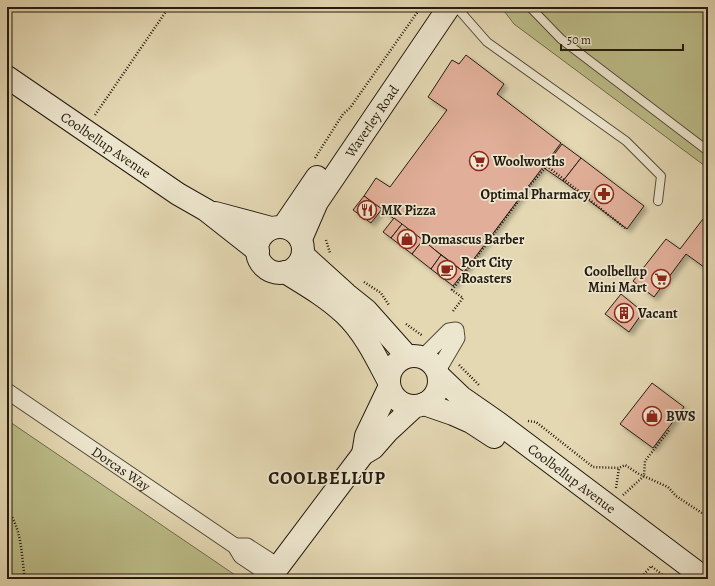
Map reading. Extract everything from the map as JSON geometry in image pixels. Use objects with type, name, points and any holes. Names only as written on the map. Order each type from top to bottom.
[{"type":"street","name":"Waverley Road","points":[[277,228],[436,7]]},
{"type":"street","name":"Waverley Road","points":[[302,247],[317,202],[449,7]]},
{"type":"street","name":"Coolbellup Avenue","points":[[7,77],[178,194],[206,210],[258,251]]},
{"type":"street","name":"Coolbellup Avenue","points":[[206,210],[277,228]]},
{"type":"street","points":[[277,228],[294,231],[302,247],[298,264],[285,272],[270,270],[263,265],[259,258],[258,243],[262,236],[277,228]]},
{"type":"street","name":"Coolbellup Avenue","points":[[302,247],[346,294],[431,360],[461,397],[497,422],[559,478],[682,579]]},
{"type":"street","points":[[285,272],[320,293],[346,315],[367,341],[389,384],[393,396],[399,402],[407,406],[420,405]]},
{"type":"street","points":[[267,575],[362,454],[373,448],[387,432],[420,405],[431,400],[439,385],[431,360],[400,360],[394,365],[390,373],[389,384],[366,436],[362,454]]},
{"type":"street","name":"Dorcas Way","points":[[7,391],[235,546],[241,556],[267,575]]},
{"type":"street","name":"Coolbellup Avenue","points":[[420,405],[453,414],[471,422],[559,478],[706,579]]},
{"type":"lane","points":[[453,7],[459,10],[488,42],[626,141],[661,176],[658,201]]},
{"type":"lane","points":[[530,7],[561,39],[708,151]]},
{"type":"path","points":[[92,120],[169,7]]},
{"type":"path","points":[[313,161],[343,114],[350,108],[421,7]]},
{"type":"path","points":[[453,311],[463,298],[452,290],[531,184],[547,166],[625,228]]},
{"type":"path","points":[[402,321],[431,360],[484,389]]},
{"type":"path","points":[[521,419],[536,422],[593,467],[619,468],[625,465],[668,487],[676,496],[708,517]]},
{"type":"path","points":[[620,498],[644,476],[645,461],[670,429]]},
{"type":"path","points":[[616,491],[619,468]]},
{"type":"path","points":[[7,510],[20,539],[26,579]]},
{"type":"path","points":[[640,579],[651,566],[668,579]]},
{"type":"path","points":[[215,579],[267,575]]},
{"type":"green space","points":[[501,7],[708,7],[708,162],[705,166],[514,24]]},
{"type":"green space","points":[[7,420],[241,579],[7,579]]},
{"type":"building","name":"Woolworths","points":[[466,55],[504,84],[497,94],[561,143],[464,272],[364,196],[376,178],[390,187],[447,110],[428,97],[452,60],[459,64]]},
{"type":"building","points":[[562,144],[581,158],[563,181],[544,168]]},
{"type":"building","name":"Optimal Pharmacy","points":[[581,158],[644,206],[627,229],[563,181]]},
{"type":"building","name":"MK Pizza","points":[[364,196],[382,209],[371,223],[353,210]]},
{"type":"building","points":[[394,218],[402,224],[391,238],[383,232]]},
{"type":"building","points":[[703,219],[708,222],[708,270],[686,254],[654,297],[633,281],[666,239],[680,249]]},
{"type":"building","name":"Domascus Barber","points":[[402,224],[423,240],[412,254],[391,238]]},
{"type":"building","points":[[423,240],[441,255],[431,269],[412,254]]},
{"type":"building","name":"Port City Roasters","points":[[441,255],[464,272],[453,286],[431,269]]},
{"type":"building","name":"Vacant","points":[[621,294],[643,312],[629,332],[605,314]]},
{"type":"building","name":"BWS","points":[[652,383],[684,407],[653,448],[620,424]]},
{"type":"place","name":"Woolworths","points":[[479,161]]},
{"type":"place","name":"Optimal Pharmacy","points":[[604,194]]},
{"type":"place","name":"MK Pizza","points":[[367,210]]},
{"type":"place","name":"Domascus Barber","points":[[407,239]]},
{"type":"place","name":"Port City Roasters","points":[[447,270]]},
{"type":"place","name":"Coolbellup Mini Mart","points":[[661,279]]},
{"type":"place","name":"Vacant","points":[[624,313]]},
{"type":"place","name":"BWS","points":[[652,416]]},
{"type":"district","name":"COOLBELLUP","points":[[327,478]]}]
